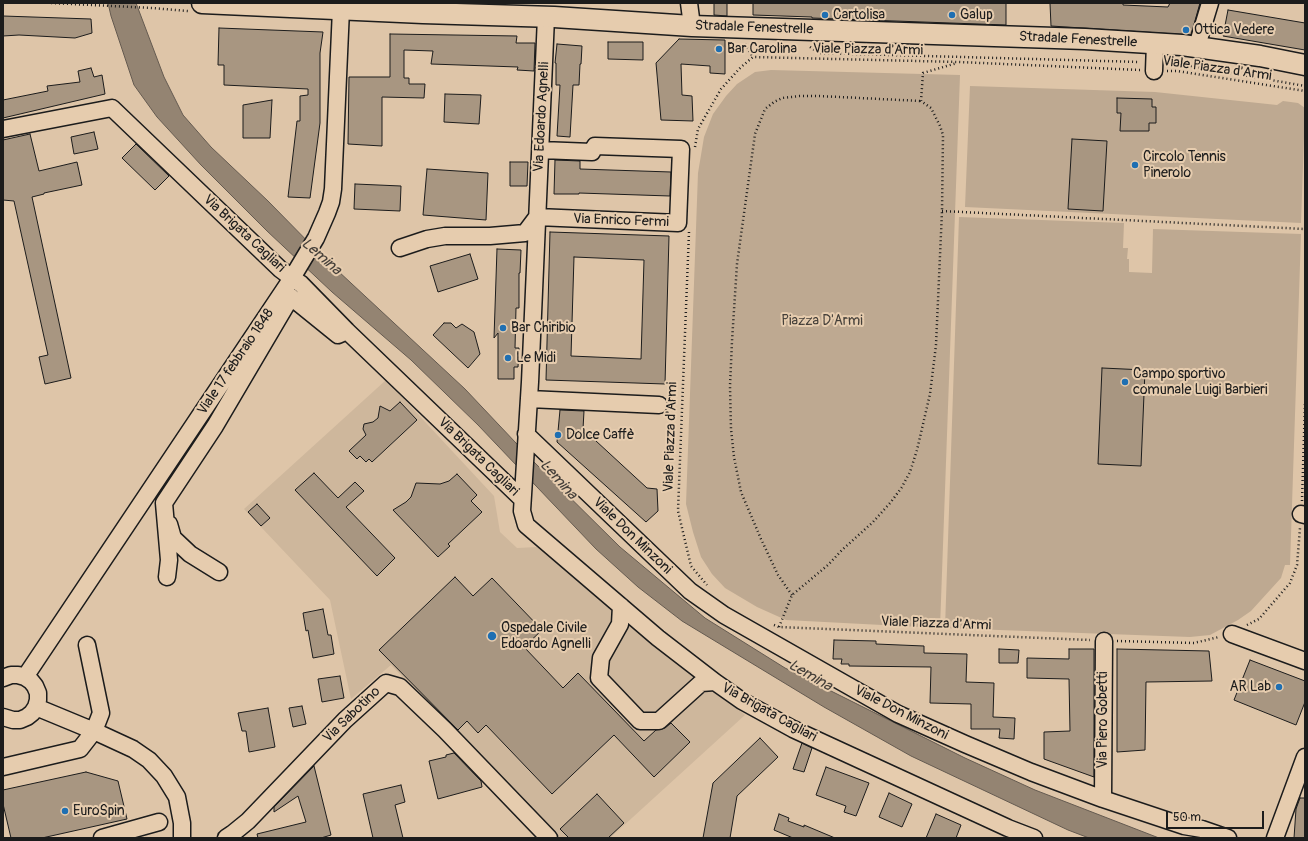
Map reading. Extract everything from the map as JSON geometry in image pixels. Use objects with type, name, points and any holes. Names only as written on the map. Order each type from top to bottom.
[{"type":"main road","name":"Stradale Fenestrelle","points":[[202,3],[546,17],[692,26],[1062,38],[1155,43],[1197,46],[1305,65]]},
{"type":"street","points":[[688,3],[692,26]]},
{"type":"street","points":[[1197,46],[1210,3]]},
{"type":"street","name":"Viale 17 febbraio 1848","points":[[25,677],[295,273],[316,238],[327,214],[333,189],[341,9]]},
{"type":"street","name":"Via Edoardo Agnelli","points":[[522,499],[529,399],[546,17]]},
{"type":"street","points":[[1154,67],[1155,43]]},
{"type":"street","name":"Via Brigata Cagliari","points":[[3,129],[112,108],[269,259],[295,273],[301,284],[347,330],[522,499],[522,511],[526,525],[658,638],[742,701],[793,729],[1005,835],[1034,838]]},
{"type":"street","name":"Via Enrico Fermi","points":[[537,217],[684,225],[681,149],[595,146],[592,152],[540,150]]},
{"type":"street","points":[[400,248],[428,239],[445,236],[490,236],[525,233],[537,217]]},
{"type":"street","points":[[167,578],[169,560],[164,503],[215,426],[291,297],[338,335],[347,330]]},
{"type":"street","points":[[529,399],[659,405]]},
{"type":"street","name":"Viale Don Minzoni","points":[[526,441],[690,592],[724,615],[898,714],[1031,772],[1103,799],[1184,826],[1202,829],[1228,838]]},
{"type":"street","points":[[164,503],[173,538],[190,554],[219,572]]},
{"type":"street","points":[[621,606],[620,624],[601,658],[599,678],[640,721],[659,721],[701,683],[715,682]]},
{"type":"street","points":[[1232,634],[1305,661]]},
{"type":"street","name":"Via Piero Gobetti","points":[[1103,799],[1104,641]]},
{"type":"street","points":[[3,767],[80,749],[94,731],[101,713],[87,645]]},
{"type":"street","points":[[3,678],[11,675],[25,677],[31,681],[38,693],[36,707],[32,713],[20,720],[13,720],[3,717]]},
{"type":"street","name":"Via Sabotino","points":[[226,838],[248,821],[345,720],[386,683],[400,687],[434,719],[549,838]]},
{"type":"street","points":[[36,707],[133,749],[149,760],[164,776],[177,797],[182,823],[182,838]]},
{"type":"street","points":[[1275,838],[1305,757]]},
{"type":"street","points":[[102,838],[159,822]]},
{"type":"path","points":[[51,3],[118,7]]},
{"type":"path","points":[[807,45],[819,53],[1154,67],[1180,64],[1305,86]]},
{"type":"path","name":"Viale Piazza d'Armi","points":[[695,149],[698,129],[721,90],[741,67],[753,57],[1154,67],[1305,91]]},
{"type":"path","points":[[921,101],[923,73],[959,62]]},
{"type":"path","points":[[779,627],[792,595],[828,565],[842,550],[874,522],[892,502],[910,472],[917,450],[930,394],[936,345],[942,211],[943,135],[931,108],[921,101],[820,96],[782,98],[765,109],[755,134],[737,264],[730,386],[731,428],[734,457],[741,492],[778,575],[792,595]]},
{"type":"path","points":[[942,211],[1305,229]]},
{"type":"path","name":"Viale Piazza d'Armi","points":[[684,225],[678,510],[691,566],[711,589]]},
{"type":"path","name":"Viale Piazza d'Armi","points":[[770,624],[779,627],[1104,641],[1194,643],[1232,634],[1259,619],[1290,582],[1297,565],[1303,514],[1305,402]]},
{"type":"shaded area","name":"Ospedale Civile Edoardo Agnelli","points":[[386,380],[494,496],[500,532],[517,548],[537,547],[745,715],[610,838],[560,838],[391,665],[351,699],[330,600],[244,509]]},
{"type":"green space","name":"Piazza D'Armi","points":[[771,70],[960,75],[940,628],[786,620],[757,607],[725,588],[712,574],[701,557],[693,532],[686,504],[698,173],[704,137],[713,114],[737,84],[755,72]]},
{"type":"green space","name":"Circolo Tennis Pinerolo","points":[[970,86],[1155,92],[1277,105],[1283,101],[1298,103],[1305,108],[1301,223],[965,207]]},
{"type":"green space","name":"Campo sportivo comunale Luigi Barbieri","points":[[959,217],[1124,223],[1123,248],[1128,248],[1127,259],[1129,259],[1129,272],[1152,273],[1153,229],[1301,234],[1290,565],[1285,565],[1281,578],[1251,611],[1210,635],[1190,637],[945,628]]},
{"type":"water","name":"Lemina","points":[[108,3],[136,3],[164,77],[183,115],[211,147],[268,201],[323,257],[465,389],[533,461],[620,547],[705,618],[785,668],[965,758],[1035,790],[1159,838],[1089,838],[1068,830],[911,756],[824,707],[682,621],[638,587],[596,549],[478,425],[411,360],[332,292],[267,231],[201,165],[157,117],[134,85]]},
{"type":"building","points":[[714,3],[727,3],[727,16],[714,15]]},
{"type":"building","points":[[753,3],[1006,3],[1006,25],[753,15]]},
{"type":"building","points":[[1050,3],[1123,3],[1123,5],[1168,7],[1170,3],[1200,3],[1191,35],[1051,26]]},
{"type":"building","points":[[1228,10],[1305,23],[1305,50],[1223,36]]},
{"type":"building","points":[[3,16],[91,19],[92,33],[75,38],[19,35],[3,36]]},
{"type":"building","points":[[219,28],[323,32],[320,53],[320,123],[310,198],[288,197],[297,121],[300,121],[300,96],[308,95],[308,89],[224,85],[224,65],[218,65]]},
{"type":"building","points":[[390,34],[517,36],[516,43],[535,43],[534,71],[517,70],[518,67],[431,64],[433,51],[404,50],[404,78],[409,78],[409,84],[425,84],[424,98],[382,97],[382,146],[348,144],[349,77],[390,77]]},
{"type":"building","points":[[679,39],[725,40],[725,74],[710,73],[710,66],[681,64],[682,95],[692,96],[693,121],[661,120],[656,63]]},
{"type":"building","points":[[608,42],[643,42],[643,60],[608,59]]},
{"type":"building","points":[[557,44],[582,46],[579,85],[573,85],[570,137],[557,136],[560,85],[556,85],[555,63]]},
{"type":"building","points":[[91,68],[94,77],[102,75],[105,94],[3,118],[3,100],[48,91],[47,86],[80,82],[78,71]]},
{"type":"building","points":[[445,94],[481,95],[479,124],[444,122]]},
{"type":"building","points":[[1117,98],[1152,99],[1152,107],[1156,107],[1156,123],[1149,123],[1149,131],[1120,131],[1121,113],[1117,113]]},
{"type":"building","points":[[272,100],[270,138],[243,138],[243,105]]},
{"type":"building","points":[[94,132],[98,149],[74,154],[71,137]]},
{"type":"building","points":[[30,134],[39,171],[77,162],[82,185],[32,197],[71,378],[45,384],[39,357],[48,355],[14,201],[3,200],[3,140]]},
{"type":"building","points":[[1072,139],[1107,141],[1103,211],[1068,209]]},
{"type":"building","points":[[136,144],[169,176],[155,190],[122,158]]},
{"type":"building","points":[[555,160],[580,161],[580,169],[671,172],[670,196],[579,193],[554,194]]},
{"type":"building","points":[[510,162],[528,162],[527,186],[510,186]]},
{"type":"building","points":[[427,169],[488,173],[486,220],[423,215]]},
{"type":"building","points":[[355,184],[401,186],[400,211],[354,209]]},
{"type":"building","points":[[550,232],[669,236],[665,384],[546,380]],"holes":[[[574,257],[644,260],[641,359],[571,356]]]},
{"type":"building","points":[[497,249],[521,250],[519,273],[519,308],[516,308],[515,348],[519,348],[518,367],[514,367],[514,379],[498,379],[498,333],[494,338]]},
{"type":"building","points":[[470,254],[478,279],[438,292],[430,266]]},
{"type":"building","points":[[444,323],[451,323],[456,328],[462,324],[474,332],[480,354],[468,368],[433,335]]},
{"type":"building","points":[[1102,368],[1145,370],[1141,466],[1098,464]]},
{"type":"building","points":[[400,402],[417,420],[372,462],[369,459],[366,462],[360,456],[357,459],[349,451],[366,435],[363,429],[364,424],[373,422],[378,418],[380,406],[390,411]]},
{"type":"building","points":[[560,410],[584,411],[583,429],[647,488],[657,489],[658,511],[646,522],[557,442]]},
{"type":"building","points":[[314,473],[338,498],[355,482],[364,491],[346,507],[395,558],[377,576],[295,490]]},
{"type":"building","points":[[457,474],[477,495],[471,501],[482,512],[448,544],[450,546],[438,557],[393,510],[411,497],[416,483],[440,484],[449,481]]},
{"type":"building","points":[[257,504],[270,518],[261,526],[248,512]]},
{"type":"building","points":[[455,577],[473,596],[492,578],[542,630],[524,647],[563,688],[578,673],[644,741],[656,730],[665,728],[671,723],[690,742],[654,777],[614,735],[552,794],[486,725],[478,733],[467,721],[458,730],[379,650]]},
{"type":"building","points":[[323,609],[328,635],[331,635],[334,654],[313,658],[303,613]]},
{"type":"building","points":[[834,640],[876,641],[876,644],[924,646],[924,653],[967,654],[966,682],[994,683],[993,717],[1015,718],[1014,739],[999,738],[1000,729],[971,729],[971,704],[930,703],[931,667],[849,666],[849,664],[841,664],[842,659],[833,659]]},
{"type":"building","points":[[999,649],[1019,650],[1018,663],[999,663]]},
{"type":"building","points":[[1069,649],[1094,649],[1094,777],[1044,759],[1044,732],[1070,731],[1069,679],[1027,678],[1027,658],[1069,659]]},
{"type":"building","points":[[1117,649],[1209,651],[1212,681],[1146,682],[1145,750],[1117,752]]},
{"type":"building","points":[[1250,660],[1305,681],[1305,702],[1296,725],[1234,700]]},
{"type":"building","points":[[340,676],[344,698],[322,702],[318,679]]},
{"type":"building","points":[[302,706],[306,724],[293,727],[289,708]]},
{"type":"building","points":[[268,708],[275,747],[249,752],[246,731],[242,731],[238,713]]},
{"type":"building","points":[[760,738],[778,757],[737,796],[730,838],[703,838],[713,783]]},
{"type":"building","points":[[802,743],[812,748],[804,772],[793,769]]},
{"type":"building","points":[[454,753],[481,781],[482,787],[438,799],[429,761],[446,757],[446,755]]},
{"type":"building","points":[[314,766],[331,835],[321,838],[258,838],[257,834],[306,822],[298,796],[274,812],[274,807]]},
{"type":"building","points":[[826,767],[869,783],[856,816],[844,812],[846,806],[816,795]]},
{"type":"building","name":"EuroSpin","points":[[86,772],[118,781],[127,819],[42,838],[11,838],[3,804],[3,790]]},
{"type":"building","points":[[401,785],[405,802],[395,805],[403,838],[373,838],[363,794]]},
{"type":"building","points":[[889,793],[912,804],[902,827],[879,817]]},
{"type":"building","points":[[597,794],[624,823],[608,838],[569,838],[560,829]]},
{"type":"building","points":[[1300,798],[1305,798],[1305,838],[1294,838],[1296,809]]},
{"type":"building","points":[[779,814],[789,818],[788,821],[804,827],[804,825],[835,838],[793,838],[774,830]]},
{"type":"building","points":[[936,814],[961,825],[956,838],[926,838]]},
{"type":"place","name":"Cartolisa","points":[[825,15]]},
{"type":"place","name":"Galup","points":[[952,15]]},
{"type":"place","name":"Ottica Vedere","points":[[1186,30]]},
{"type":"place","name":"Bar Carolina","points":[[719,49]]},
{"type":"place","name":"Circolo Tennis Pinerolo","points":[[1135,165]]},
{"type":"place","name":"Bar Chiribio","points":[[503,328]]},
{"type":"place","name":"Le Midi","points":[[508,358]]},
{"type":"place","name":"Campo sportivo comunale Luigi Barbieri","points":[[1125,382]]},
{"type":"place","name":"Dolce Caffè","points":[[558,435]]},
{"type":"place","name":"Ospedale Civile Edoardo Agnelli","points":[[492,636]]},
{"type":"place","name":"AR Lab","points":[[1279,687]]},
{"type":"place","name":"EuroSpin","points":[[65,811]]}]
